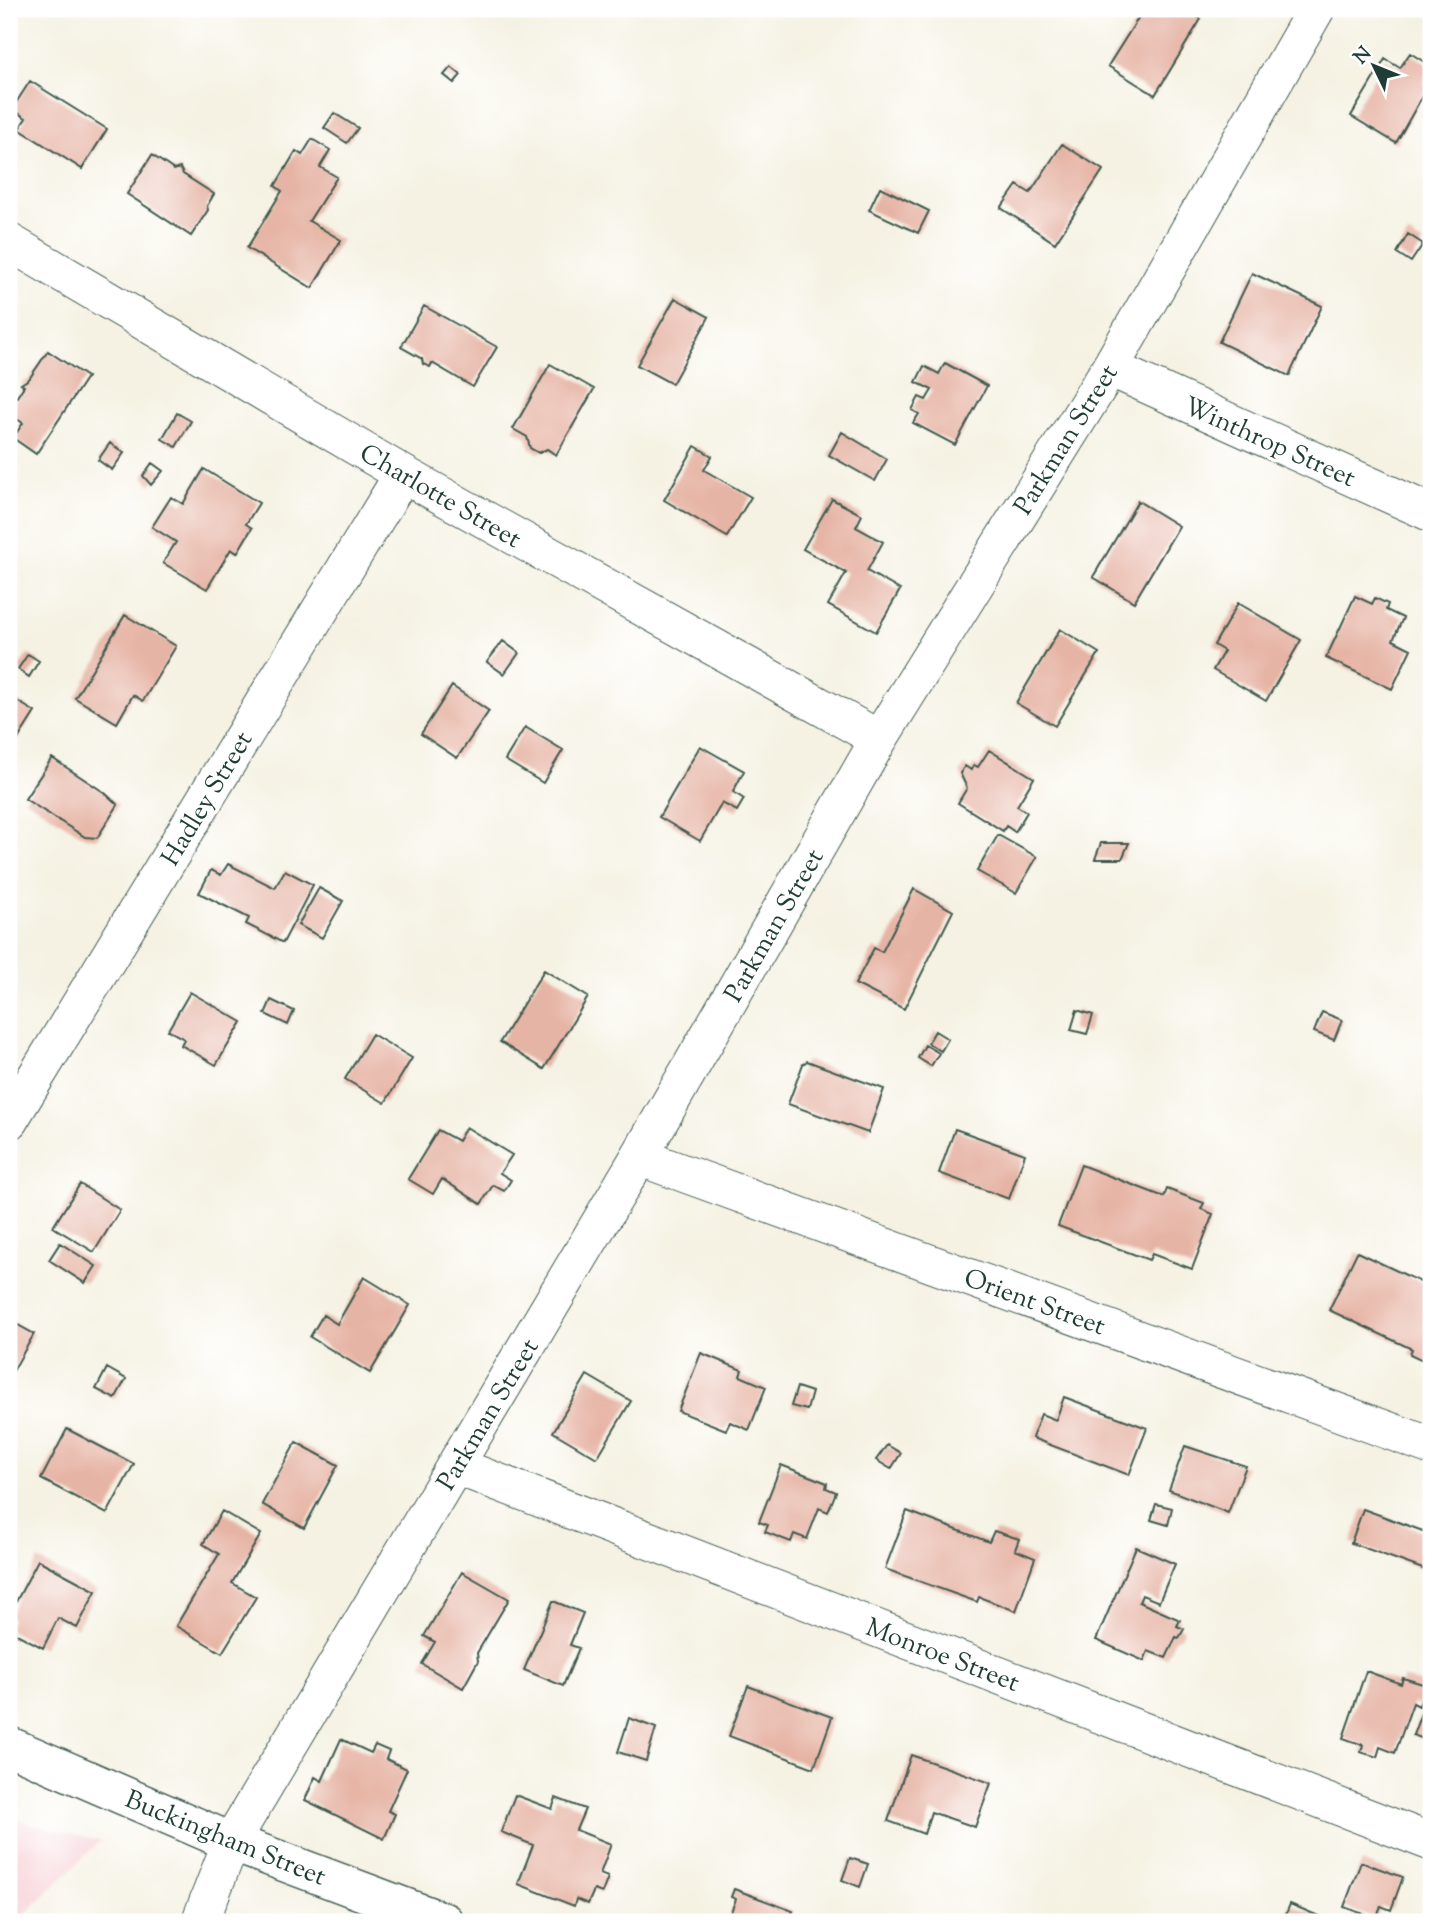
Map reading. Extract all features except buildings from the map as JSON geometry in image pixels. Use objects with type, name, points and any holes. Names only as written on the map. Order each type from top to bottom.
[{"type":"main road","name":"Buckingham Street","points":[[9,1746],[231,1842],[444,1922]]},
{"type":"street","name":"Parkman Street","points":[[200,1922],[231,1842],[639,1157],[879,739],[1110,368],[1316,9]]},
{"type":"street","name":"Charlotte Street","points":[[12,251],[403,474],[879,739]]},
{"type":"street","name":"Winthrop Street","points":[[1110,368],[1431,513]]},
{"type":"street","name":"Hadley Street","points":[[9,1121],[403,474]]},
{"type":"street","name":"Orient Street","points":[[639,1157],[1431,1446]]},
{"type":"street","name":"Monroe Street","points":[[456,1466],[1431,1842]]},
{"type":"shaded area","points":[[9,1814],[30,1824],[100,1841],[17,1922],[9,1922]]}]
